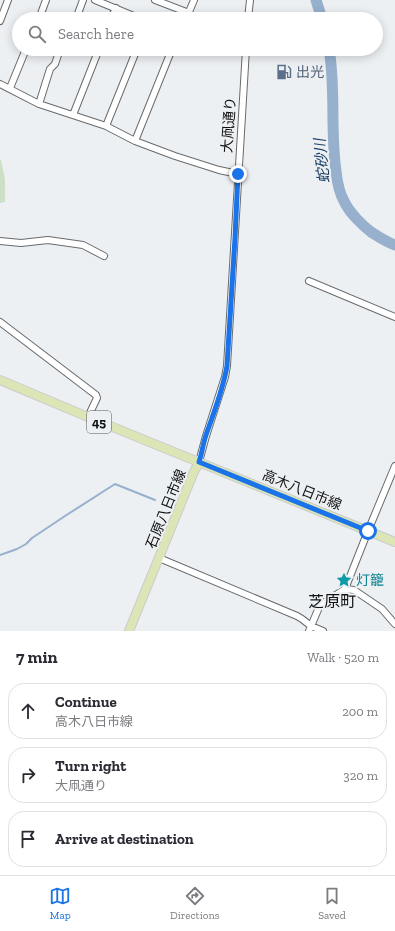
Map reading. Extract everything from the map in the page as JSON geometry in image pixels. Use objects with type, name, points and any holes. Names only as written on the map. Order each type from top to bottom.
[{"type":"main road","name":"石原八日市線","points":[[0,380],[199,462],[129,631]]},
{"type":"main road","name":"高木八日市線","points":[[199,462],[395,542]]},
{"type":"street","points":[[0,21],[8,0]]},
{"type":"street","points":[[42,12],[46,0]]},
{"type":"street","points":[[79,12],[83,0]]},
{"type":"street","points":[[95,0],[125,12]]},
{"type":"street","points":[[156,0],[179,12]]},
{"type":"street","points":[[189,12],[194,0]]},
{"type":"street","points":[[249,12],[250,0]]},
{"type":"street","points":[[114,12],[116,8]]},
{"type":"street","points":[[10,88],[23,56]]},
{"type":"street","points":[[39,104],[50,69],[55,64],[58,56]]},
{"type":"street","points":[[73,115],[96,56]]},
{"type":"street","points":[[106,126],[134,56]]},
{"type":"street","points":[[135,141],[169,56]]},
{"type":"street","name":"大凧通り","points":[[199,462],[206,436],[215,412],[227,366],[246,56]]},
{"type":"street","points":[[0,84],[39,104],[106,126],[135,141],[175,156],[219,170],[238,174]]},
{"type":"street","points":[[0,240],[21,243],[48,240],[83,245],[104,256]]},
{"type":"street","points":[[309,280],[395,317]]},
{"type":"street","points":[[0,322],[96,395],[97,398],[88,417]]},
{"type":"street","points":[[310,629],[320,606],[345,588],[395,466]]},
{"type":"street","points":[[159,558],[297,616],[302,619],[310,629],[323,631]]},
{"type":"street","points":[[345,588],[354,590],[382,609],[395,624]]},
{"type":"green space","points":[[0,160],[5,179],[5,202],[0,203]]},
{"type":"waterway","name":"蛇砂川","points":[[316,0],[320,12]]},
{"type":"waterway","name":"蛇砂川","points":[[330,56],[334,156],[340,191],[347,207],[360,222],[371,232],[395,245]]},
{"type":"waterway","points":[[65,516],[115,484],[155,500]]},
{"type":"waterway","points":[[0,555],[26,544],[32,538],[65,516]]},
{"type":"place","name":"出光","points":[[284,72]]},
{"type":"place","name":"灯籠","points":[[344,580]]},
{"type":"district","name":"芝原町","points":[[332,601]]},
{"type":"route","points":[[238,174],[227,366],[215,412],[206,436],[199,462],[368,531]]}]
